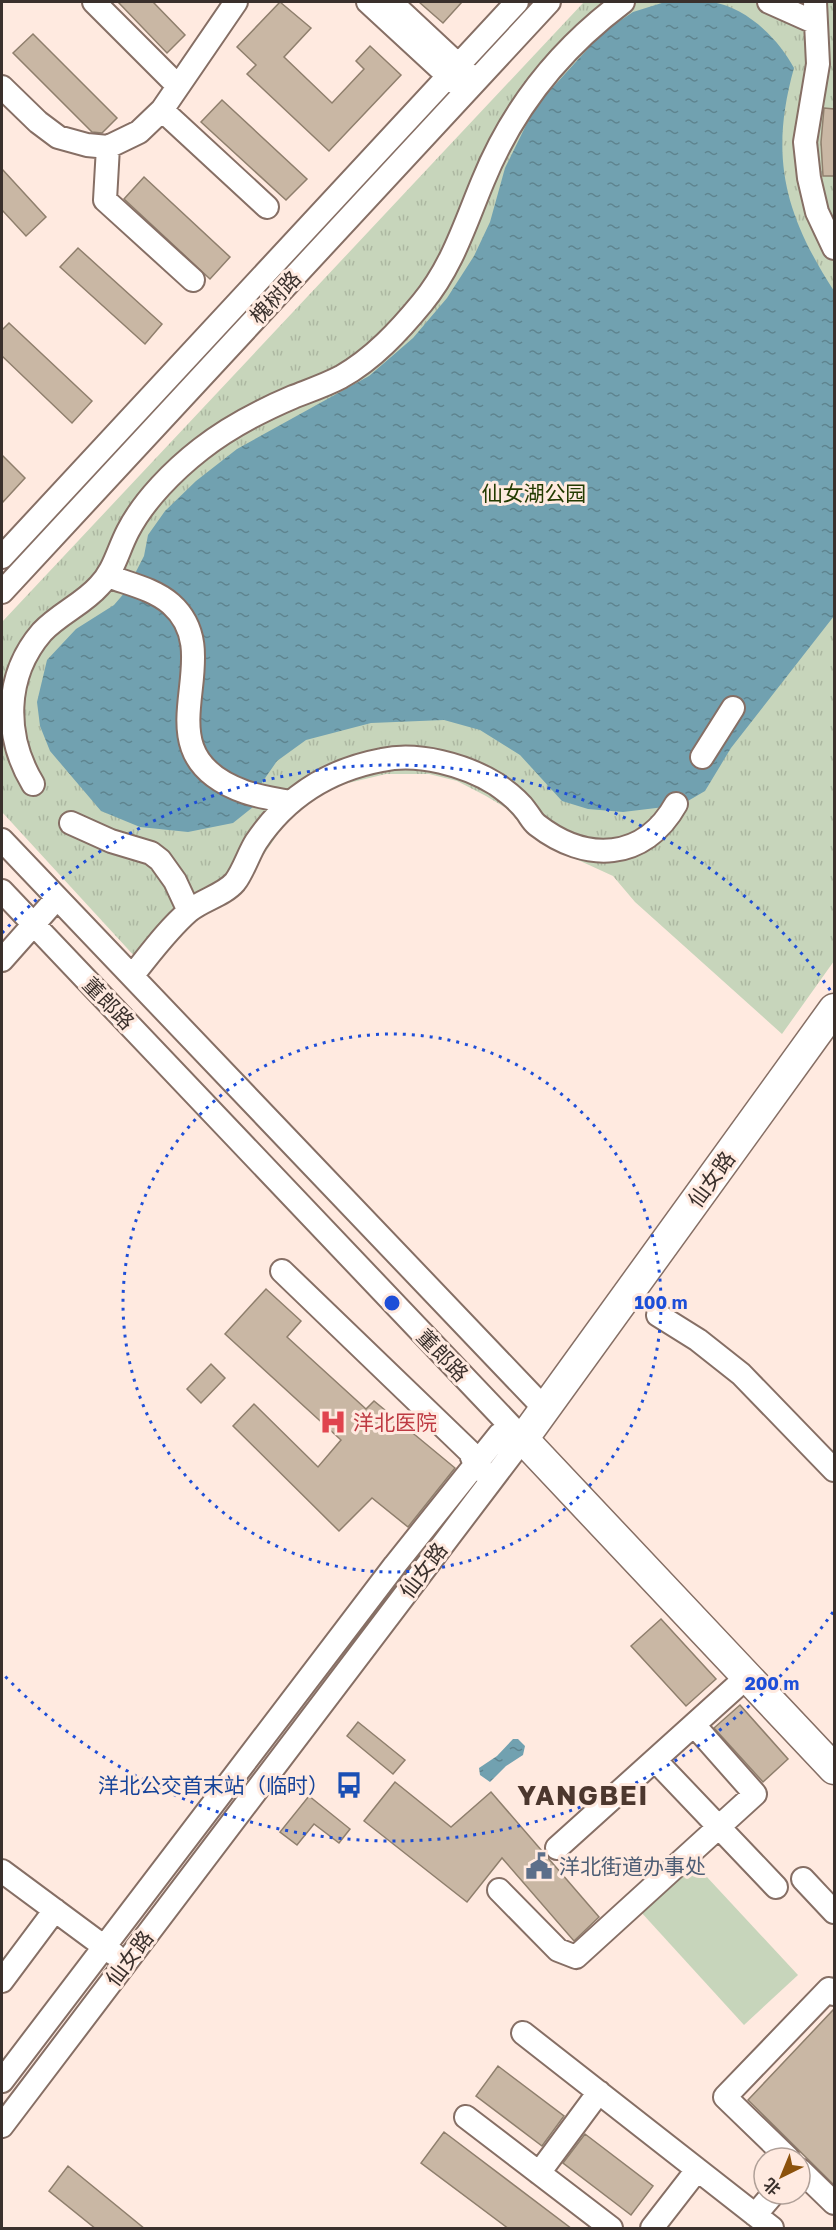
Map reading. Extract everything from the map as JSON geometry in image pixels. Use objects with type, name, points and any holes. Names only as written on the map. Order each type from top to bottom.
[{"type":"main road","name":"仙女路","points":[[511,1437],[544,1409],[834,1008]]},
{"type":"main road","name":"董郎路","points":[[511,1437],[749,1676],[834,1769]]},
{"type":"street","points":[[94,2],[178,86]]},
{"type":"street","points":[[2,87],[38,122],[58,136],[87,145],[108,147],[139,132],[162,110],[237,2]]},
{"type":"street","points":[[368,2],[470,87]]},
{"type":"street","points":[[390,2],[453,71]]},
{"type":"street","name":"槐树路","points":[[2,557],[517,2]]},
{"type":"street","name":"槐树路","points":[[2,592],[549,2]]},
{"type":"street","points":[[33,784],[18,753],[13,726],[12,702],[16,677],[28,652],[43,632],[92,594],[117,579],[129,528],[170,477],[199,451],[233,426],[340,378],[377,351],[400,328],[424,301],[458,246],[492,160],[512,120],[531,90],[574,42],[623,2]]},
{"type":"street","points":[[769,2],[816,12],[818,64],[805,142],[809,178],[817,212],[834,248]]},
{"type":"street","points":[[162,110],[267,207]]},
{"type":"street","points":[[108,147],[105,200],[193,280]]},
{"type":"street","points":[[117,579],[153,592],[171,604],[189,631],[195,662],[186,720],[195,752],[204,765],[230,786],[267,798],[290,802]]},
{"type":"street","points":[[702,757],[733,708]]},
{"type":"street","points":[[132,976],[189,910],[235,882],[257,840],[297,795],[320,781],[350,768],[384,759],[412,758],[454,766],[494,783],[525,809],[534,823],[548,833],[582,849],[603,852],[620,850],[641,843],[663,824],[674,807]]},
{"type":"street","points":[[71,823],[111,842],[151,853],[160,860],[175,881],[189,910]]},
{"type":"street","name":"董郎路","points":[[2,840],[544,1409]]},
{"type":"street","name":"董郎路","points":[[2,891],[511,1437]]},
{"type":"street","points":[[2,960],[57,898]]},
{"type":"street","points":[[2,2081],[395,1565],[484,1471],[470,1452],[282,1270]]},
{"type":"street","points":[[658,1315],[698,1340],[741,1374],[834,1470]]},
{"type":"street","name":"仙女路","points":[[2,2126],[511,1437]]},
{"type":"street","points":[[557,1848],[749,1676]]},
{"type":"street","points":[[500,1890],[558,1950],[576,1957],[755,1794],[694,1725]]},
{"type":"street","points":[[655,1760],[776,1887]]},
{"type":"street","points":[[2,1871],[125,1962]]},
{"type":"street","points":[[803,1879],[834,1912]]},
{"type":"street","points":[[4,1973],[55,1910]]},
{"type":"street","points":[[776,2146],[725,2097],[829,1989],[834,1994]]},
{"type":"street","points":[[523,2033],[764,2222],[769,2206]]},
{"type":"street","points":[[539,2174],[599,2092]]},
{"type":"street","points":[[465,2117],[611,2229]]},
{"type":"street","points":[[652,2229],[697,2170]]},
{"type":"street","points":[[812,2182],[834,2203]]},
{"type":"green space","name":"仙女湖公园","points":[[584,2],[834,2],[834,961],[782,1034],[635,902],[613,876],[552,848],[524,828],[506,808],[457,781],[429,774],[386,774],[340,785],[305,803],[284,825],[249,876],[201,914],[148,971],[2,812],[2,622]]},
{"type":"green space","points":[[693,1862],[798,1975],[744,2025],[640,1911]]},
{"type":"water","name":"仙女湖公园","points":[[665,2],[712,2],[737,10],[760,26],[780,46],[794,68],[783,130],[786,184],[793,211],[804,237],[834,291],[834,616],[731,748],[705,791],[681,805],[623,812],[588,809],[562,801],[520,755],[480,730],[444,720],[371,723],[306,740],[277,761],[261,784],[253,807],[233,823],[188,832],[140,827],[101,811],[50,751],[40,726],[37,702],[47,660],[76,629],[114,605],[126,591],[144,556],[148,535],[165,511],[196,481],[237,449],[369,376],[413,338],[447,298],[474,256],[490,222],[505,168],[530,117],[544,97],[603,32],[633,12]]},
{"type":"water","points":[[513,1739],[518,1739],[525,1746],[523,1755],[506,1766],[490,1782],[480,1775],[479,1768],[497,1756]]},
{"type":"building","points":[[118,2],[153,2],[185,35],[167,53]]},
{"type":"building","points":[[280,2],[311,28],[284,57],[332,103],[364,69],[356,61],[370,46],[401,75],[329,151],[247,74],[256,65],[237,47]]},
{"type":"building","points":[[419,2],[462,2],[443,23]]},
{"type":"building","points":[[33,34],[117,118],[102,133],[92,132],[13,53]]},
{"type":"building","points":[[222,100],[307,179],[286,200],[201,122]]},
{"type":"building","points":[[824,108],[834,109],[834,176],[823,176],[821,142]]},
{"type":"building","points":[[2,169],[46,217],[26,236],[2,210]]},
{"type":"building","points":[[144,177],[230,257],[210,279],[124,199]]},
{"type":"building","points":[[78,248],[162,324],[145,344],[60,267]]},
{"type":"building","points":[[9,323],[92,401],[72,423],[2,356],[2,330]]},
{"type":"building","points":[[2,455],[25,478],[2,503]]},
{"type":"building","points":[[266,1289],[301,1321],[287,1337],[366,1409],[374,1401],[455,1468],[408,1527],[372,1498],[339,1531],[233,1426],[254,1404],[318,1467],[341,1440],[225,1334]]},
{"type":"building","points":[[211,1364],[225,1378],[201,1403],[187,1389]]},
{"type":"building","points":[[661,1619],[716,1679],[686,1706],[631,1646]]},
{"type":"building","points":[[740,1705],[788,1759],[763,1782],[714,1728]]},
{"type":"building","points":[[358,1722],[405,1760],[393,1774],[347,1736]]},
{"type":"building","points":[[395,1782],[451,1827],[491,1792],[599,1917],[574,1941],[502,1858],[467,1902],[364,1821]]},
{"type":"building","points":[[309,1796],[350,1829],[339,1843],[314,1824],[297,1845],[280,1832]]},
{"type":"building","points":[[834,2009],[834,2185],[812,2163],[812,2146],[795,2146],[748,2100]]},
{"type":"building","points":[[498,2066],[564,2116],[542,2146],[476,2096]]},
{"type":"building","points":[[444,2132],[572,2229],[509,2229],[421,2163]]},
{"type":"building","points":[[585,2134],[653,2186],[631,2215],[563,2163]]},
{"type":"building","points":[[68,2166],[145,2229],[96,2229],[49,2191]]},
{"type":"place","name":"洋北医院","points":[[333,1422]]},
{"type":"place","name":"洋北公交首末站（临时）","points":[[349,1785]]},
{"type":"place","name":"洋北街道办事处","points":[[539,1866]]},
{"type":"district","name":"YANGBEI","points":[[583,1795]]}]
